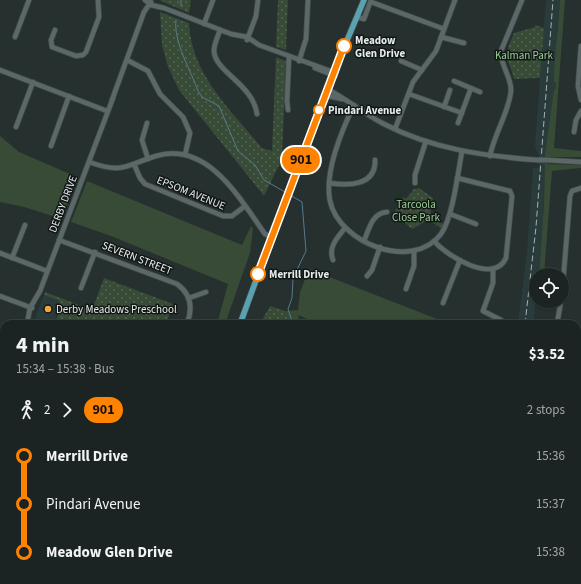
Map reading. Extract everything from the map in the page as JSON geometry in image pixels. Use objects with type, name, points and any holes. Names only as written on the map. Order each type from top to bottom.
[{"type":"main road","points":[[240,320],[364,0]]},
{"type":"street","points":[[15,37],[29,0]]},
{"type":"street","points":[[55,30],[51,40],[52,47],[76,56],[83,55],[86,52],[99,17],[98,0]]},
{"type":"street","points":[[204,24],[213,0]]},
{"type":"street","points":[[248,38],[256,16],[258,0]]},
{"type":"street","points":[[299,61],[306,39],[308,0]]},
{"type":"street","points":[[395,129],[413,82],[434,54],[455,0]]},
{"type":"street","points":[[489,156],[511,92],[510,79],[502,60],[501,52],[522,0]]},
{"type":"street","points":[[357,17],[364,18],[371,1],[444,29]]},
{"type":"street","points":[[148,2],[231,34],[248,38],[259,45],[334,74]]},
{"type":"street","name":"DERBY DRIVE","points":[[30,320],[31,308],[40,291],[103,124],[106,110],[113,98],[148,2]]},
{"type":"street","points":[[220,30],[214,47],[215,57],[218,62],[248,92],[254,102],[257,114]]},
{"type":"street","points":[[441,37],[458,43],[464,43]]},
{"type":"street","points":[[581,46],[578,86],[581,100]]},
{"type":"street","points":[[288,110],[286,101],[289,57]]},
{"type":"street","points":[[127,61],[148,70],[160,94],[181,115],[190,133],[185,155]]},
{"type":"street","points":[[401,61],[422,70]]},
{"type":"street","points":[[0,70],[106,110]]},
{"type":"street","points":[[454,81],[480,92]]},
{"type":"street","points":[[16,127],[33,82]]},
{"type":"street","points":[[458,123],[471,88]]},
{"type":"street","points":[[444,107],[450,90]]},
{"type":"street","points":[[327,92],[354,104],[373,118],[395,129],[426,141],[462,151],[489,156],[565,162],[581,161]]},
{"type":"street","points":[[409,94],[462,114]]},
{"type":"street","points":[[51,146],[69,96]]},
{"type":"street","points":[[354,104],[339,137],[329,183],[331,205],[335,215],[345,228],[364,241],[399,252],[414,251],[434,241],[446,227],[450,214],[462,151]]},
{"type":"street","points":[[574,132],[576,120],[581,111]]},
{"type":"street","points":[[147,123],[142,140],[148,159]]},
{"type":"street","points":[[415,183],[415,174],[426,141]]},
{"type":"street","points":[[89,162],[113,169],[167,154],[185,155],[197,159],[212,168],[245,206],[261,226],[265,234],[272,235]]},
{"type":"street","points":[[329,183],[351,186],[362,182],[373,172],[376,160]]},
{"type":"street","name":"EPSOM AVENUE","points":[[134,164],[144,184],[230,219],[245,206]]},
{"type":"street","points":[[434,241],[447,253],[483,269],[493,270],[503,264],[507,256],[511,192],[506,189],[457,178]]},
{"type":"street","points":[[564,268],[570,196],[572,191],[581,188]]},
{"type":"street","points":[[364,241],[374,218],[381,213],[387,212]]},
{"type":"street","points":[[450,214],[476,224]]},
{"type":"street","points":[[12,258],[24,225]]},
{"type":"street","points":[[333,260],[331,252],[333,246],[345,228]]},
{"type":"street","name":"SEVERN STREET","points":[[59,239],[173,282],[182,288],[189,298]]},
{"type":"street","points":[[367,276],[372,270],[380,247]]},
{"type":"street","points":[[406,289],[414,266],[414,251]]},
{"type":"street","points":[[81,288],[95,252]]},
{"type":"street","points":[[0,253],[47,271]]},
{"type":"street","points":[[443,303],[460,260]]},
{"type":"street","points":[[493,270],[493,283],[483,311],[500,320]]},
{"type":"street","points":[[189,320],[189,298],[206,292]]},
{"type":"street","points":[[0,296],[31,308]]},
{"type":"street","points":[[558,320],[560,308]]},
{"type":"shaded area","points":[[546,0],[560,0],[557,30],[556,82],[545,154],[543,221],[540,268],[529,268],[529,308],[535,308],[534,320],[518,320],[527,252],[533,168],[538,168],[539,156],[535,146]]},
{"type":"shaded area","name":"Derby Meadows Preschool","points":[[44,295],[58,300],[59,304],[55,320],[34,320]]},
{"type":"green space","points":[[191,0],[189,13],[161,1]]},
{"type":"green space","points":[[278,0],[288,0],[286,50],[276,47]]},
{"type":"green space","points":[[560,0],[565,0],[554,148],[581,151],[581,157],[547,157],[547,164],[581,165],[581,168],[552,171],[545,268],[539,268],[544,203],[545,154],[556,82],[554,82]]},
{"type":"green space","points":[[160,12],[189,23],[191,41],[197,59],[205,75],[226,105],[262,148],[272,151],[276,57],[286,61],[282,155],[284,155],[264,196],[179,90],[168,67],[162,45]]},
{"type":"green space","name":"Kalman Park","points":[[535,25],[544,28],[540,78],[514,79],[507,57],[510,42],[514,33],[535,27]]},
{"type":"green space","points":[[0,136],[19,152],[77,177],[62,219],[24,207],[0,202]]},
{"type":"green space","points":[[87,181],[242,245],[251,226],[253,229],[250,253],[226,320],[218,320],[228,284],[111,236],[71,222]]},
{"type":"green space","name":"Tarcoola Close Park","points":[[419,188],[433,198],[430,217],[443,224],[441,228],[428,220],[412,229],[394,213],[403,197],[406,199],[414,189]]},
{"type":"green space","points":[[309,269],[440,320],[310,320],[298,315],[299,320],[289,320],[285,311],[298,310],[300,292]]},
{"type":"green space","points":[[104,278],[173,304],[167,320],[56,320],[58,315],[56,314],[59,304],[58,300],[44,295],[45,292],[92,310]]},
{"type":"green space","points":[[270,306],[285,311],[289,320],[262,320]]},
{"type":"waterway","points":[[181,0],[181,6]]},
{"type":"waterway","points":[[176,20],[177,37],[183,56],[198,91],[202,97],[219,106],[238,151],[255,165],[264,180],[285,192]]},
{"type":"waterway","points":[[290,195],[302,202],[306,251],[293,278],[292,298],[288,309],[292,320]]},
{"type":"railway","points":[[525,320],[536,227],[553,0]]},
{"type":"bus line","name":"901","points":[[258,274],[307,145],[324,95],[344,46]]},
{"type":"place","name":"Meadow Glen Drive","points":[[344,46]]},
{"type":"place","name":"Pindari Avenue","points":[[319,110]]},
{"type":"place","name":"Merrill Drive","points":[[258,274]]},
{"type":"place","name":"Derby Meadows Preschool","points":[[48,309]]}]
